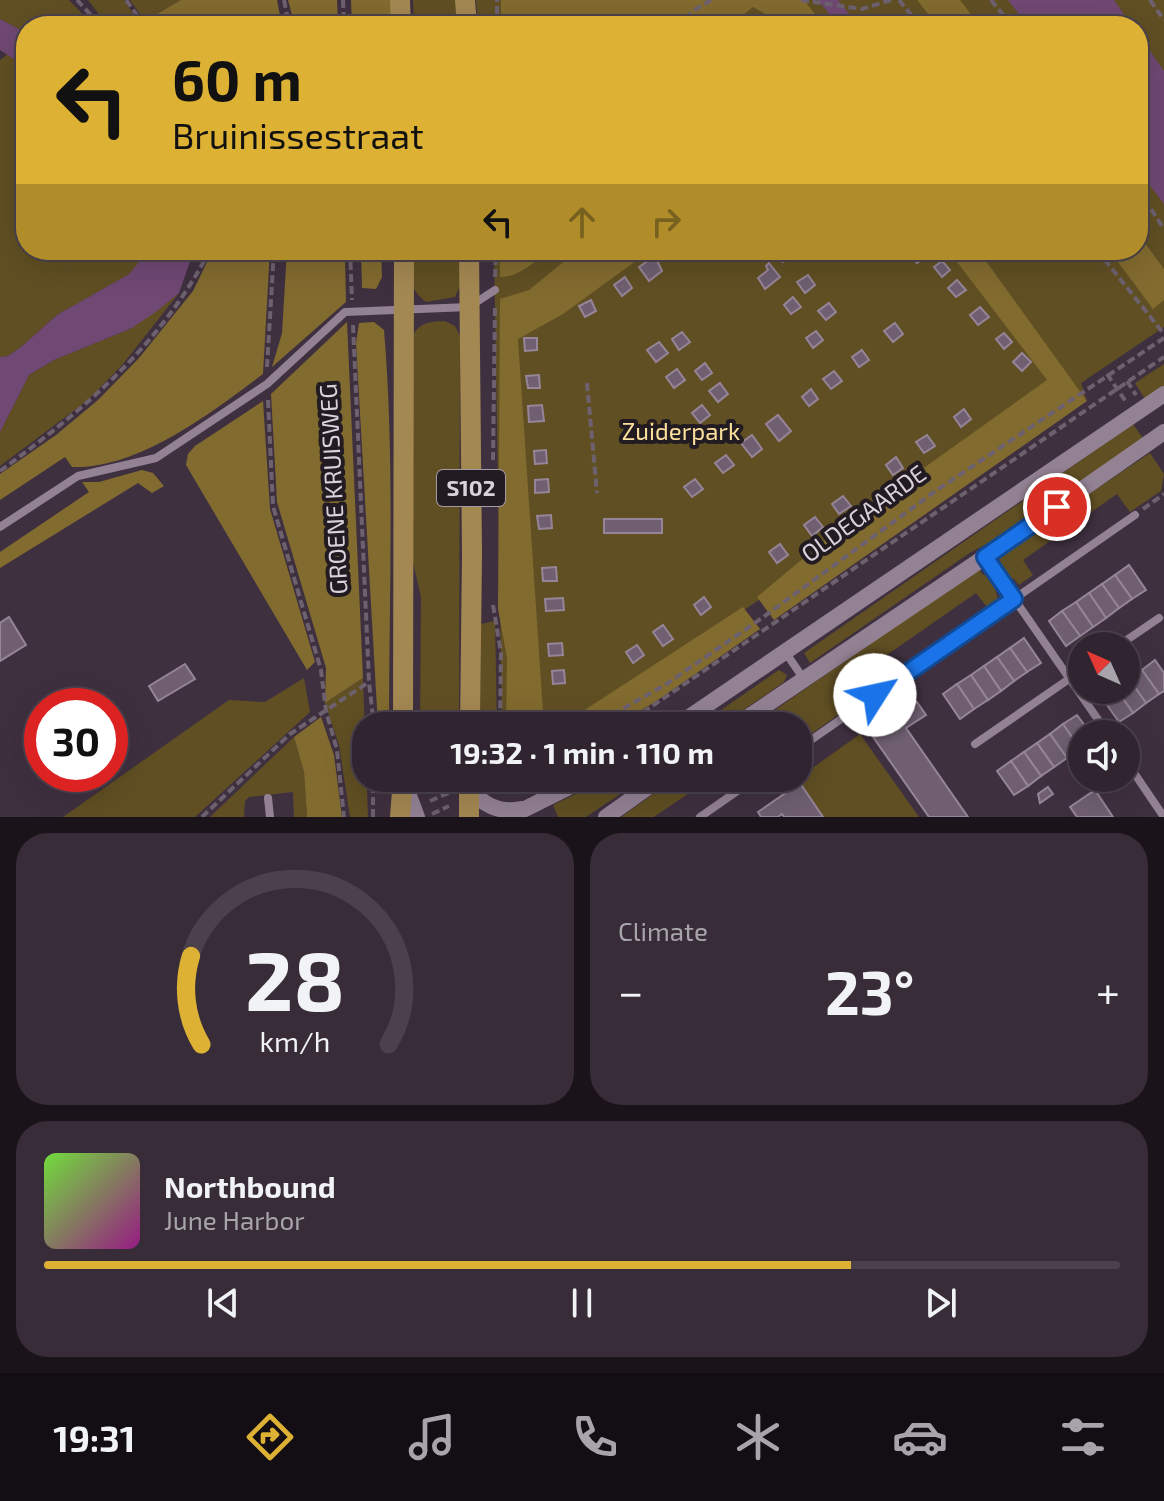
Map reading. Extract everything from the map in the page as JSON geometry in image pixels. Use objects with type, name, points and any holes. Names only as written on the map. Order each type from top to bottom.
[{"type":"main road","name":"S102","points":[[403,712],[404,260]]},
{"type":"main road","name":"S102","points":[[469,260],[470,712]]},
{"type":"main road","points":[[697,712],[1164,394]]},
{"type":"main road","points":[[755,712],[1164,432]]},
{"type":"main road","points":[[405,792],[410,814]]},
{"type":"main road","points":[[469,792],[469,817]]},
{"type":"main road","points":[[473,792],[496,809],[509,812],[526,808]]},
{"type":"main road","points":[[509,817],[559,792]]},
{"type":"main road","points":[[606,817],[641,792]]},
{"type":"street","points":[[0,527],[78,476],[156,458],[267,384],[345,312],[469,307],[495,290]]},
{"type":"street","points":[[812,739],[1135,515]]},
{"type":"street","points":[[985,557],[1068,675]]},
{"type":"street","points":[[1138,632],[1159,618]]},
{"type":"street","points":[[786,653],[803,678]]},
{"type":"street","points":[[975,744],[1068,679]]},
{"type":"street","points":[[1140,782],[1164,817]]},
{"type":"street","points":[[700,817],[736,792]]},
{"type":"street","points":[[268,798],[270,817]]},
{"type":"path","points":[[77,0],[92,16]]},
{"type":"path","points":[[688,16],[711,0]]},
{"type":"path","points":[[801,0],[862,9],[891,0]]},
{"type":"path","points":[[899,0],[912,16]]},
{"type":"path","points":[[991,0],[1004,16]]},
{"type":"path","points":[[1150,0],[1164,20]]},
{"type":"path","points":[[1148,204],[1164,229]]},
{"type":"path","points":[[0,471],[97,395],[153,338],[185,295],[204,260]]},
{"type":"path","name":"GROENE KRUISWEG","points":[[273,260],[267,384],[273,506],[321,670],[326,711],[337,750],[344,817]]},
{"type":"path","name":"GROENE KRUISWEG","points":[[350,260],[372,712]]},
{"type":"path","points":[[493,472],[496,260]]},
{"type":"path","points":[[1105,260],[1164,336]]},
{"type":"path","name":"OLDEGAARDE","points":[[617,712],[665,685],[937,490],[1164,336]]},
{"type":"path","name":"OLDEGAARDE","points":[[644,712],[1164,357]]},
{"type":"path","points":[[587,383],[597,493]]},
{"type":"path","points":[[1135,515],[1164,494]]},
{"type":"path","points":[[492,599],[501,653],[500,712]]},
{"type":"path","points":[[202,817],[290,734],[369,682]]},
{"type":"path","points":[[373,792],[373,817]]},
{"type":"path","points":[[410,814],[451,792]]},
{"type":"green space","points":[[0,0],[69,0],[84,16],[16,16],[16,28],[0,19]]},
{"type":"green space","points":[[88,0],[124,0],[134,16],[100,16]]},
{"type":"green space","points":[[130,0],[181,0],[154,16],[141,16]]},
{"type":"green space","points":[[413,0],[456,0],[457,16],[414,16]]},
{"type":"green space","name":"Zuiderpark","points":[[476,0],[1164,0],[1164,327],[1081,383],[1087,401],[1076,386],[593,712],[502,712],[494,260],[1148,260],[1148,16],[477,16]]},
{"type":"green space","points":[[8,54],[16,60],[16,260],[141,260],[130,274],[57,315],[21,347],[8,356],[0,357],[0,60]]},
{"type":"green space","points":[[411,260],[461,260],[460,286],[455,297],[426,302],[415,291],[411,279]]},
{"type":"green space","points":[[179,293],[123,364],[88,400],[0,466],[0,432],[29,375],[54,360],[132,328]]},
{"type":"green space","points":[[445,321],[455,326],[460,336],[459,712],[420,712],[421,597],[411,554],[412,336],[419,328]]},
{"type":"green space","points":[[1164,364],[1164,386],[1145,399],[1135,383]]},
{"type":"green space","points":[[1133,424],[1144,440],[1008,533],[971,552],[810,663],[804,653]]},
{"type":"green space","points":[[1150,453],[1164,474],[1161,491],[1130,512],[1117,494],[1023,560],[1033,575],[1019,585],[1014,579],[1005,577],[998,555]]},
{"type":"green space","points":[[979,568],[982,574],[991,577],[998,599],[987,607],[976,593],[871,666],[881,685],[812,733],[812,712],[772,712]]},
{"type":"green space","points":[[495,621],[497,712],[480,712],[481,624]]},
{"type":"green space","points":[[779,670],[787,675],[784,682],[740,712],[718,712]]},
{"type":"green space","points":[[304,678],[310,712],[195,817],[63,817],[98,792],[128,792],[128,771],[229,700],[265,702]]},
{"type":"green space","points":[[363,678],[364,712],[352,712],[352,792],[367,792],[368,817],[350,817],[339,745],[325,703]]},
{"type":"green space","points":[[860,734],[919,817],[823,817],[806,792],[812,792],[812,768]]},
{"type":"green space","points":[[294,737],[304,772],[307,817],[294,817],[293,792],[249,797],[245,801],[244,817],[210,817]]},
{"type":"green space","points":[[579,792],[623,792],[586,817],[558,817],[553,805]]},
{"type":"green space","points":[[656,792],[691,792],[654,817],[621,817]]},
{"type":"shaded area","points":[[181,0],[277,0],[280,16],[154,16]]},
{"type":"shaded area","points":[[288,0],[337,0],[338,16],[292,16]]},
{"type":"shaded area","points":[[351,0],[391,0],[391,16],[352,16]]},
{"type":"shaded area","points":[[501,0],[804,0],[816,16],[769,16],[753,7],[742,16],[501,16]]},
{"type":"shaded area","points":[[818,0],[838,0],[851,16],[831,16]]},
{"type":"shaded area","points":[[917,0],[960,0],[972,16],[930,16]]},
{"type":"shaded area","points":[[1008,0],[1114,0],[1125,16],[1020,16]]},
{"type":"shaded area","points":[[0,19],[16,28],[16,60],[0,50]]},
{"type":"shaded area","points":[[1148,48],[1164,71],[1164,204],[1148,183]]},
{"type":"shaded area","points":[[1148,247],[1164,269],[1164,300],[1153,309],[1116,260],[1148,260]]},
{"type":"shaded area","points":[[141,260],[191,260],[179,293],[157,311],[132,328],[54,360],[29,375],[0,432],[0,357],[8,356],[21,347],[57,315],[129,274]]},
{"type":"shaded area","points":[[208,260],[269,260],[263,374],[198,421],[148,449],[97,465],[72,467],[65,457],[0,500],[0,474],[56,435],[98,400],[139,358],[193,291]]},
{"type":"shaded area","points":[[286,260],[345,260],[346,302],[272,367],[282,333]]},
{"type":"shaded area","points":[[361,260],[381,260],[382,277],[376,289],[362,288]]},
{"type":"shaded area","points":[[500,260],[537,260],[520,272],[500,277]]},
{"type":"shaded area","points":[[566,260],[637,260],[563,314],[518,339],[543,712],[506,712],[507,658],[498,609],[500,299],[529,290]]},
{"type":"shaded area","points":[[956,260],[985,260],[1087,401],[774,620],[757,597],[841,527],[1047,380]]},
{"type":"shaded area","points":[[347,322],[363,678],[325,703],[326,668],[277,502],[271,394]]},
{"type":"shaded area","points":[[374,322],[384,330],[391,528],[389,712],[377,712],[356,343],[359,323]]},
{"type":"shaded area","points":[[263,401],[270,509],[315,662],[307,670],[186,465],[188,454],[195,446]]},
{"type":"shaded area","points":[[142,470],[153,473],[164,486],[152,493],[138,483],[0,568],[0,552],[89,492],[82,482],[99,482]]},
{"type":"shaded area","points":[[743,607],[760,629],[638,712],[582,712]]},
{"type":"shaded area","points":[[321,717],[334,755],[342,817],[307,817],[304,772],[294,737]]},
{"type":"building","points":[[649,260],[657,260],[662,271],[649,281],[639,267]]},
{"type":"building","points":[[942,261],[950,270],[942,277],[934,267]]},
{"type":"building","points":[[769,263],[780,277],[765,289],[758,278],[768,270],[766,266]]},
{"type":"building","points":[[808,275],[815,285],[805,293],[797,282]]},
{"type":"building","points":[[625,277],[632,288],[622,296],[614,285]]},
{"type":"building","points":[[957,280],[966,290],[956,297],[948,288]]},
{"type":"building","points":[[793,297],[801,307],[791,314],[784,305]]},
{"type":"building","points":[[591,300],[596,311],[585,317],[579,306]]},
{"type":"building","points":[[829,303],[836,312],[826,320],[818,311]]},
{"type":"building","points":[[980,307],[989,317],[978,325],[970,315]]},
{"type":"building","points":[[895,323],[903,334],[893,342],[884,331]]},
{"type":"building","points":[[816,331],[823,340],[813,348],[806,338]]},
{"type":"building","points":[[682,332],[690,342],[679,350],[672,339]]},
{"type":"building","points":[[1004,333],[1012,342],[1004,349],[996,339]]},
{"type":"building","points":[[524,338],[537,338],[537,350],[525,351]]},
{"type":"building","points":[[659,342],[668,353],[656,362],[647,350]]},
{"type":"building","points":[[862,350],[869,360],[859,367],[852,357]]},
{"type":"building","points":[[1022,353],[1031,362],[1022,371],[1013,362]]},
{"type":"building","points":[[705,363],[712,373],[702,380],[695,371]]},
{"type":"building","points":[[677,369],[685,380],[674,388],[666,377]]},
{"type":"building","points":[[834,371],[842,381],[831,389],[823,379]]},
{"type":"building","points":[[539,375],[540,388],[528,388],[526,376]]},
{"type":"building","points":[[720,383],[728,394],[718,402],[709,391]]},
{"type":"building","points":[[811,389],[818,399],[809,406],[802,397]]},
{"type":"building","points":[[542,405],[544,421],[529,422],[528,406]]},
{"type":"building","points":[[702,405],[710,415],[700,423],[692,413]]},
{"type":"building","points":[[964,409],[971,419],[961,427],[954,417]]},
{"type":"building","points":[[778,415],[791,431],[779,441],[766,424]]},
{"type":"building","points":[[752,435],[762,449],[752,457],[741,443]]},
{"type":"building","points":[[927,435],[935,446],[924,453],[916,442]]},
{"type":"building","points":[[546,450],[547,463],[535,464],[534,451]]},
{"type":"building","points":[[726,455],[734,465],[723,473],[715,463]]},
{"type":"building","points":[[896,457],[903,468],[893,475],[886,465]]},
{"type":"building","points":[[548,479],[549,492],[535,493],[535,480]]},
{"type":"building","points":[[695,479],[703,489],[692,497],[684,487]]},
{"type":"building","points":[[843,496],[851,506],[839,514],[832,504]]},
{"type":"building","points":[[551,515],[552,528],[539,529],[537,516]]},
{"type":"building","points":[[815,517],[823,527],[812,536],[804,525]]},
{"type":"building","points":[[604,519],[662,519],[662,533],[604,533]]},
{"type":"building","points":[[780,544],[788,555],[777,563],[769,552]]},
{"type":"building","points":[[1129,565],[1146,590],[1132,599],[1115,575]]},
{"type":"building","points":[[556,567],[557,581],[543,581],[542,568]]},
{"type":"building","points":[[1115,575],[1132,599],[1119,608],[1102,584]]},
{"type":"building","points":[[1102,584],[1119,608],[1106,618],[1089,593]]},
{"type":"building","points":[[1089,593],[1106,618],[1093,627],[1076,602]]},
{"type":"building","points":[[704,597],[711,607],[701,615],[694,605]]},
{"type":"building","points":[[563,598],[564,610],[546,611],[545,599]]},
{"type":"building","points":[[1076,602],[1093,627],[1086,632],[1077,632],[1062,611]]},
{"type":"building","points":[[1062,611],[1077,632],[1068,632],[1068,645],[1066,646],[1049,621]]},
{"type":"building","points":[[9,617],[26,645],[0,661],[0,623]]},
{"type":"building","points":[[663,625],[673,639],[663,646],[653,632]]},
{"type":"building","points":[[1024,638],[1041,663],[1027,672],[1010,648]]},
{"type":"building","points":[[562,643],[563,655],[549,656],[548,644]]},
{"type":"building","points":[[637,645],[644,655],[633,663],[626,652]]},
{"type":"building","points":[[1010,648],[1027,672],[1014,681],[997,657]]},
{"type":"building","points":[[997,657],[1014,681],[1001,691],[984,666]]},
{"type":"building","points":[[1155,660],[1164,673],[1164,691],[1159,694],[1142,670]]},
{"type":"building","points":[[185,664],[195,679],[158,701],[149,686]]},
{"type":"building","points":[[984,666],[1001,691],[988,700],[971,675]]},
{"type":"building","points":[[564,670],[565,683],[553,684],[552,671]]},
{"type":"building","points":[[1142,670],[1159,694],[1146,703],[1140,695]]},
{"type":"building","points":[[971,675],[988,700],[974,709],[957,684]]},
{"type":"building","points":[[957,684],[974,709],[960,719],[943,694]]},
{"type":"building","points":[[1140,695],[1146,703],[1133,713],[1127,704],[1140,704]]},
{"type":"building","points":[[917,702],[926,715],[906,728],[968,817],[929,817],[871,734]]},
{"type":"building","points":[[1106,704],[1127,704],[1133,713],[1118,720]]},
{"type":"building","points":[[1063,724],[1068,731],[1068,757],[1067,758],[1050,734]]},
{"type":"building","points":[[1050,734],[1067,758],[1054,767],[1037,743]]},
{"type":"building","points":[[1037,743],[1054,767],[1041,776],[1024,752]]},
{"type":"building","points":[[1024,752],[1041,776],[1028,786],[1011,761]]},
{"type":"building","points":[[1011,761],[1028,786],[1014,795],[997,771]]},
{"type":"building","points":[[1048,787],[1053,794],[1040,803],[1038,794]]},
{"type":"building","points":[[787,792],[806,792],[823,817],[784,817],[782,814],[778,817],[761,817],[758,812]]},
{"type":"building","points":[[1096,792],[1113,817],[1077,817],[1070,807]]},
{"type":"route","points":[[875,695],[1014,599],[985,557],[1057,507]]}]
